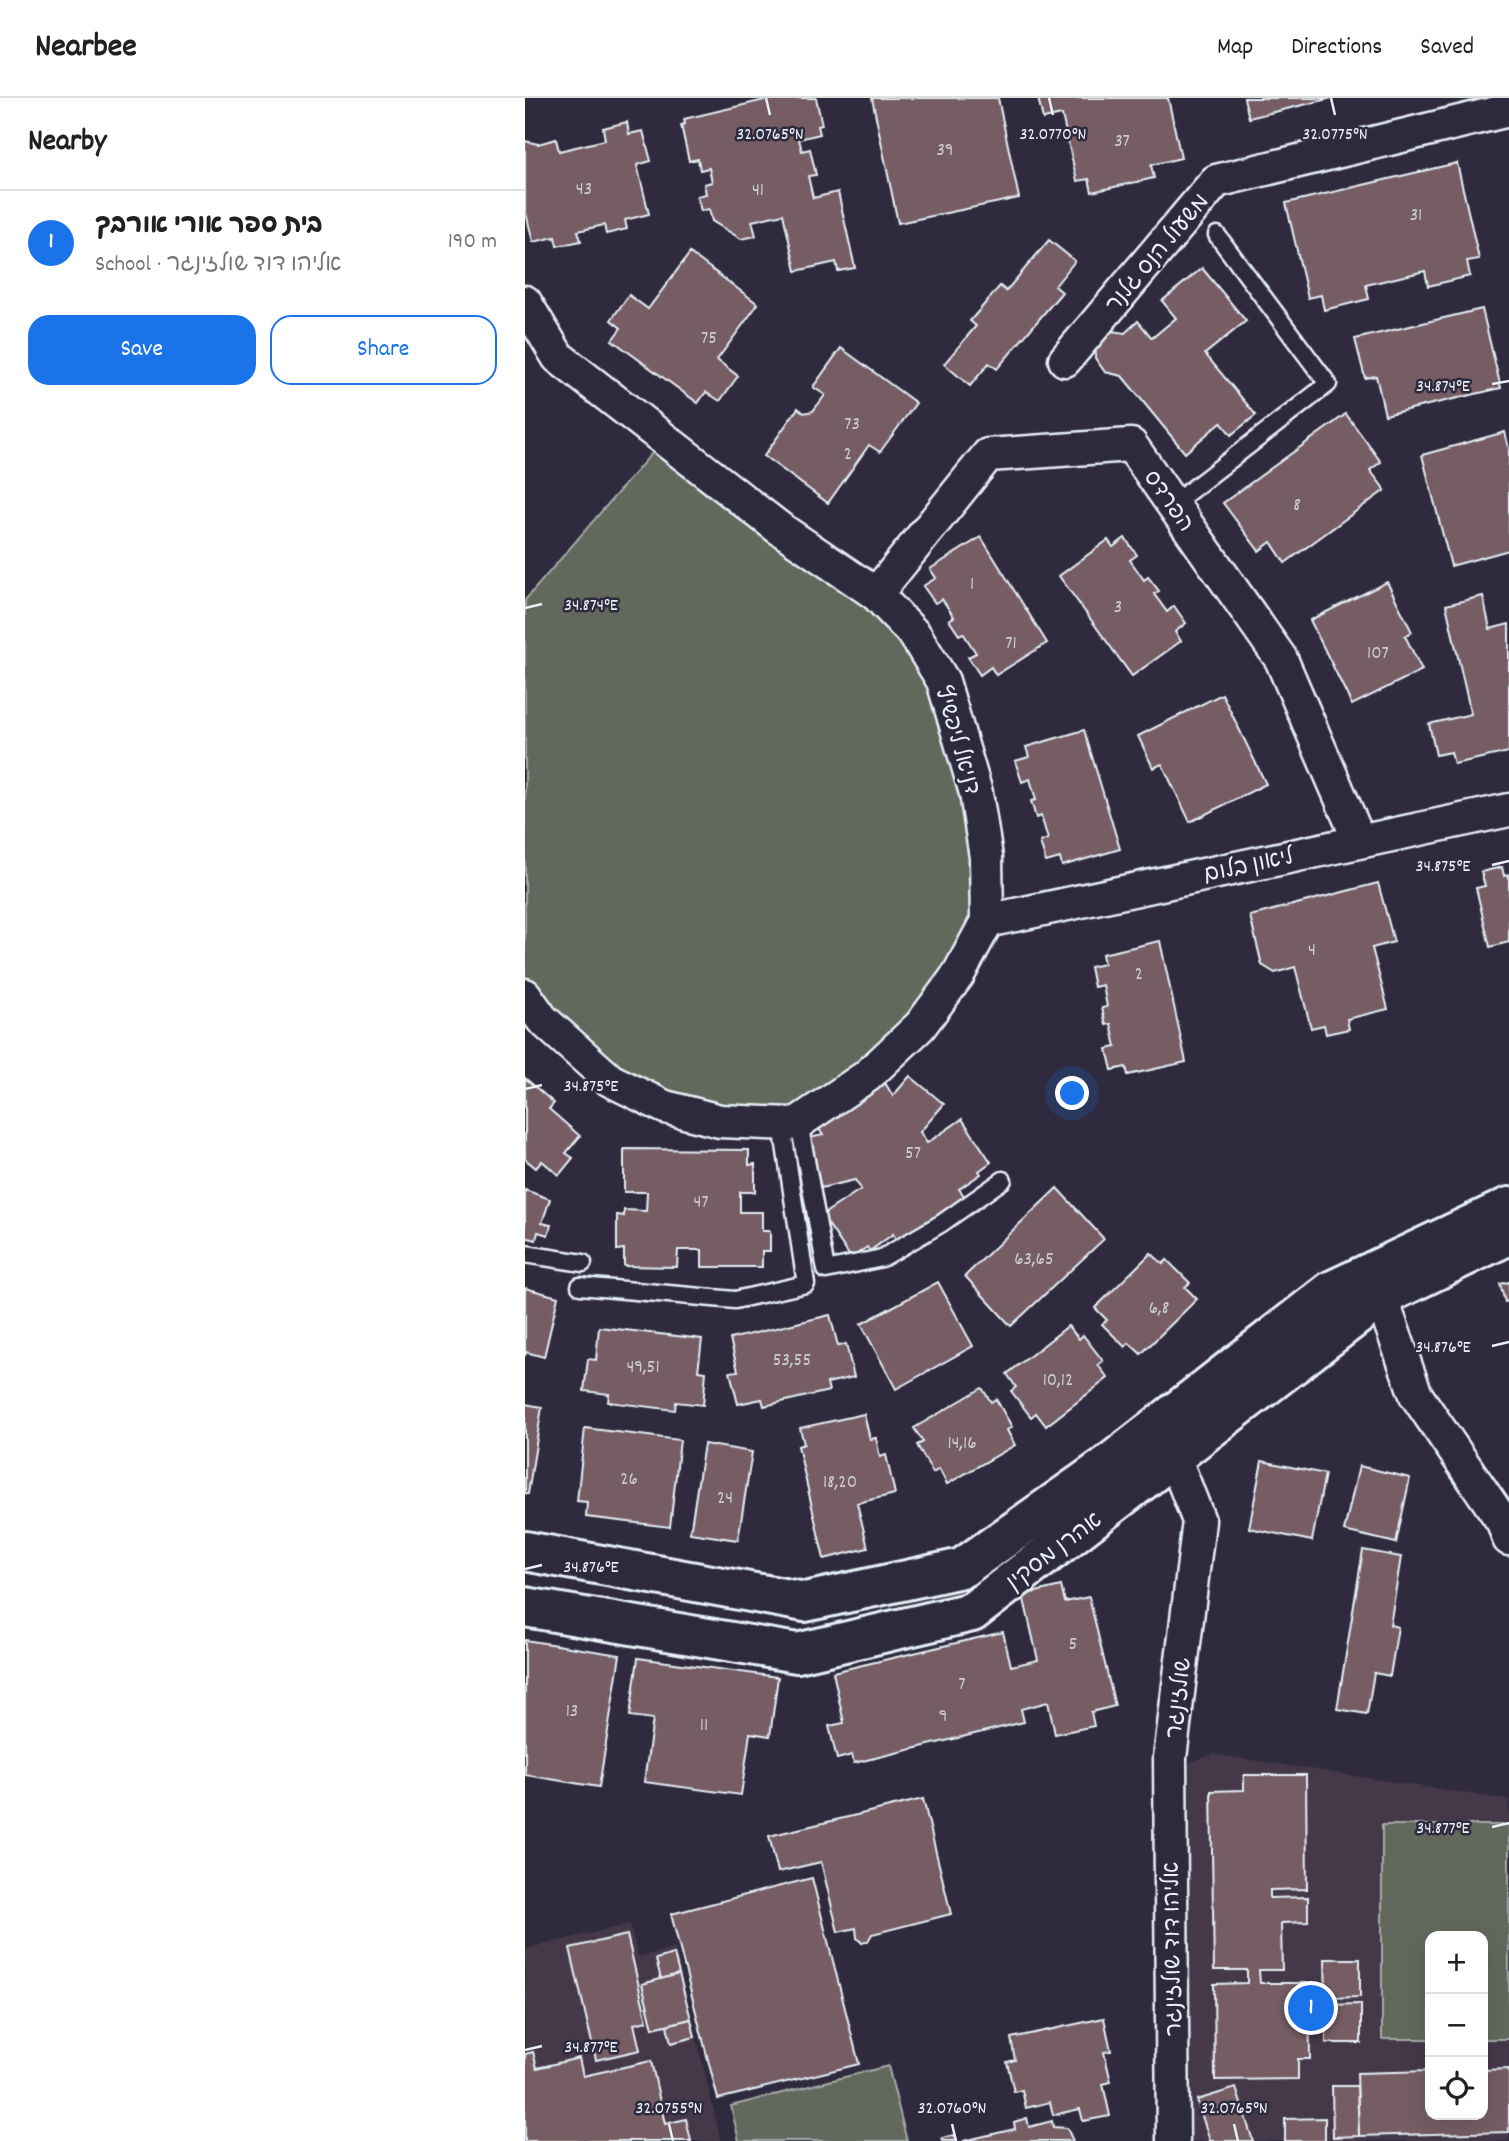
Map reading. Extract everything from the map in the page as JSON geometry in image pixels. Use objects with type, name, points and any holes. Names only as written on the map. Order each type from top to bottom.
[{"type":"street","name":"משעול הנס גלנר","points":[[1065,360],[1216,181],[1509,110]]},
{"type":"street","name":"דניאל ליפשיץ","points":[[525,302],[558,357],[779,528],[876,594],[915,635],[943,681],[976,793],[986,857],[987,921],[958,975],[920,1026],[867,1076],[790,1124]]},
{"type":"street","name":"הפרדס","points":[[876,594],[988,455],[1131,445],[1281,659],[1359,840]]},
{"type":"street","name":"ליאון בלום","points":[[987,921],[1509,810]]},
{"type":"street","points":[[525,995],[542,1019],[610,1080],[665,1107],[720,1121],[790,1124]]},
{"type":"street","name":"אהרן מסקין","points":[[525,1551],[804,1602],[962,1568],[1104,1468],[1331,1291],[1509,1207]]},
{"type":"street","name":"אהרן מסקין","points":[[525,1607],[797,1653],[972,1612],[1381,1297],[1509,1235]]},
{"type":"street","points":[[1381,1297],[1416,1395],[1503,1522],[1509,1539]]},
{"type":"street","name":"שולזינגר","points":[[1170,1758],[1199,1521],[1174,1457]]},
{"type":"street","name":"אליהו דוד שולזינגר","points":[[1170,1758],[1173,2141]]},
{"type":"lane","points":[[1173,504],[1328,384],[1217,234]]},
{"type":"lane","points":[[790,1124],[826,1270],[882,1258],[942,1223],[1003,1180]]},
{"type":"lane","points":[[580,1286],[735,1300],[806,1284],[790,1124]]},
{"type":"lane","points":[[525,1254],[583,1263]]},
{"type":"shaded area","points":[[1213,1754],[1509,1800],[1509,2141],[1192,2141],[1189,1763]]},
{"type":"shaded area","points":[[630,1924],[638,1957],[675,1948],[721,2141],[525,2141],[525,1949]]},
{"type":"green space","points":[[664,439],[915,635],[986,857],[958,975],[799,1122],[665,1107],[525,995],[525,600]]},
{"type":"green space","points":[[1382,1825],[1509,1825],[1509,2039],[1488,2039],[1488,1931],[1425,1931],[1425,2039],[1382,2039]]},
{"type":"green space","points":[[888,2066],[907,2141],[739,2141],[731,2106]]},
{"type":"building","points":[[773,98],[816,98],[822,125],[818,126],[820,134],[799,139],[802,151],[810,149],[816,175],[808,176],[813,198],[838,192],[855,268],[838,271],[836,262],[796,271],[783,214],[752,221],[756,236],[741,239],[712,221],[709,209],[701,211],[697,196],[706,194],[704,184],[712,182],[709,168],[700,170],[698,159],[689,161],[681,125],[685,124],[684,119]]},
{"type":"building","points":[[872,98],[998,98],[1019,198],[898,223]]},
{"type":"building","points":[[1038,98],[1168,98],[1181,158],[1151,165],[1154,178],[1092,192],[1089,179],[1077,181],[1062,115],[1043,119]]},
{"type":"building","points":[[1244,98],[1332,98],[1249,118]]},
{"type":"building","points":[[627,122],[629,134],[643,131],[651,161],[637,165],[649,214],[625,220],[627,229],[606,234],[604,225],[578,231],[581,241],[557,246],[555,237],[533,242],[525,209],[525,141],[538,144],[556,139],[559,151],[605,140],[603,128]]},
{"type":"building","points":[[1457,163],[1479,259],[1467,261],[1470,276],[1428,286],[1425,271],[1366,285],[1369,299],[1324,310],[1321,295],[1308,298],[1286,203]]},
{"type":"building","points":[[1049,240],[1075,261],[1055,286],[1062,292],[997,369],[989,363],[970,386],[944,364],[976,326],[970,321],[1000,286],[1006,291]]},
{"type":"building","points":[[690,253],[758,304],[717,360],[738,376],[720,401],[706,392],[698,403],[612,340],[621,328],[611,320],[629,295],[648,309]]},
{"type":"building","points":[[1202,268],[1246,321],[1205,354],[1256,415],[1231,435],[1221,422],[1185,453],[1122,376],[1105,372],[1095,358],[1097,341],[1105,333],[1125,333],[1138,321],[1152,338],[1176,318],[1162,301]]},
{"type":"building","points":[[1482,309],[1501,388],[1385,415],[1376,376],[1365,378],[1355,339]]},
{"type":"building","points":[[841,348],[916,403],[880,452],[869,445],[828,503],[764,456],[798,408],[804,413],[813,411],[825,395],[813,387]]},
{"type":"building","points":[[1346,414],[1381,462],[1370,470],[1385,490],[1285,563],[1271,542],[1259,551],[1223,503]]},
{"type":"building","points":[[1505,432],[1509,449],[1509,550],[1451,566],[1422,455]]},
{"type":"building","points":[[981,537],[1047,643],[996,675],[991,667],[980,675],[968,657],[976,653],[963,633],[959,635],[949,620],[954,617],[942,599],[935,603],[923,586],[936,578],[930,569]]},
{"type":"building","points":[[1125,538],[1137,555],[1130,560],[1144,580],[1148,577],[1159,591],[1154,594],[1167,612],[1174,606],[1186,623],[1175,632],[1181,641],[1132,676],[1059,576],[1108,540],[1113,547]]},
{"type":"building","points":[[1387,582],[1412,632],[1405,636],[1422,670],[1352,705],[1310,620]]},
{"type":"building","points":[[1483,596],[1490,629],[1509,624],[1509,752],[1454,764],[1451,752],[1436,755],[1429,724],[1471,714],[1446,605]]},
{"type":"building","points":[[1222,694],[1266,784],[1190,822],[1162,764],[1153,768],[1138,736]]},
{"type":"building","points":[[1084,730],[1120,849],[1062,866],[1060,858],[1046,862],[1040,842],[1048,839],[1041,816],[1036,818],[1031,801],[1036,800],[1030,779],[1022,782],[1015,761],[1029,757],[1026,747]]},
{"type":"building","points":[[1502,867],[1504,876],[1509,874],[1509,942],[1490,947],[1476,888],[1485,886],[1481,872]]},
{"type":"building","points":[[1378,883],[1394,942],[1372,948],[1388,1009],[1347,1019],[1349,1029],[1326,1034],[1324,1025],[1311,1028],[1295,967],[1275,973],[1262,965],[1250,916]]},
{"type":"building","points":[[1160,941],[1186,1062],[1128,1075],[1126,1067],[1112,1070],[1107,1049],[1116,1047],[1111,1024],[1106,1025],[1102,1008],[1107,1007],[1103,985],[1094,987],[1090,967],[1104,964],[1102,954]]},
{"type":"building","points":[[910,1076],[944,1104],[920,1132],[927,1143],[962,1119],[991,1162],[979,1171],[981,1174],[959,1189],[965,1197],[898,1243],[893,1234],[870,1251],[867,1247],[851,1258],[822,1215],[861,1189],[855,1180],[821,1188],[809,1138],[823,1135],[819,1129],[885,1083],[893,1096]]},
{"type":"building","points":[[525,1078],[554,1103],[549,1109],[580,1136],[566,1153],[573,1158],[559,1175],[542,1161],[536,1168],[525,1159]]},
{"type":"building","points":[[624,1149],[749,1150],[749,1165],[755,1164],[755,1192],[740,1192],[740,1212],[762,1212],[762,1231],[770,1231],[770,1251],[762,1251],[762,1267],[702,1267],[702,1250],[678,1250],[677,1267],[624,1266],[624,1249],[617,1250],[617,1215],[624,1216],[624,1210],[646,1211],[647,1192],[624,1192]]},
{"type":"building","points":[[1057,1188],[1104,1239],[1011,1326],[965,1276]]},
{"type":"building","points":[[525,1190],[550,1199],[542,1223],[551,1225],[548,1235],[538,1232],[536,1240],[525,1237]]},
{"type":"building","points":[[1151,1253],[1163,1264],[1167,1260],[1190,1283],[1185,1287],[1197,1299],[1141,1354],[1129,1343],[1125,1347],[1102,1324],[1107,1320],[1095,1308]]},
{"type":"building","points":[[938,1282],[973,1346],[896,1389],[861,1324]]},
{"type":"building","points":[[1509,1282],[1509,1301],[1505,1302],[1500,1284]]},
{"type":"building","points":[[525,1288],[558,1297],[544,1357],[526,1352],[525,1356]]},
{"type":"building","points":[[830,1315],[838,1346],[846,1344],[854,1377],[827,1383],[829,1391],[764,1406],[762,1399],[738,1404],[730,1372],[738,1371],[730,1339]]},
{"type":"building","points":[[1068,1326],[1079,1339],[1083,1335],[1103,1361],[1098,1365],[1108,1378],[1046,1426],[1036,1413],[1031,1417],[1011,1391],[1016,1387],[1007,1374]]},
{"type":"building","points":[[599,1327],[702,1339],[698,1371],[706,1372],[703,1405],[676,1402],[675,1410],[608,1402],[609,1394],[584,1391],[588,1359],[596,1360]]},
{"type":"building","points":[[982,1388],[991,1402],[996,1399],[1012,1427],[1007,1430],[1015,1445],[947,1484],[939,1469],[933,1473],[917,1445],[923,1442],[914,1428]]},
{"type":"building","points":[[525,1404],[542,1407],[528,1494],[525,1493]]},
{"type":"building","points":[[864,1414],[870,1439],[876,1438],[880,1457],[886,1455],[895,1494],[857,1503],[868,1548],[824,1559],[798,1446],[804,1444],[800,1428]]},
{"type":"building","points":[[585,1428],[680,1440],[670,1527],[586,1517],[587,1502],[577,1501]]},
{"type":"building","points":[[704,1444],[752,1452],[738,1540],[690,1533]]},
{"type":"building","points":[[1262,1461],[1325,1474],[1312,1541],[1249,1528]]},
{"type":"building","points":[[1359,1466],[1410,1478],[1396,1543],[1344,1531]]},
{"type":"building","points":[[1363,1550],[1401,1557],[1390,1625],[1398,1627],[1390,1676],[1374,1673],[1367,1714],[1337,1709]]},
{"type":"building","points":[[1061,1586],[1065,1602],[1089,1597],[1115,1706],[1091,1712],[1094,1726],[1055,1734],[1048,1702],[1021,1709],[1024,1722],[854,1763],[852,1755],[837,1759],[829,1726],[844,1723],[833,1672],[1003,1632],[1011,1666],[1038,1660],[1023,1595]]},
{"type":"building","points":[[525,1640],[620,1655],[599,1787],[525,1775]]},
{"type":"building","points":[[638,1658],[778,1677],[770,1736],[750,1733],[741,1795],[644,1782],[653,1719],[630,1716]]},
{"type":"building","points":[[1244,1775],[1306,1775],[1307,1889],[1270,1890],[1270,1898],[1308,1897],[1308,1922],[1281,1923],[1282,1970],[1259,1970],[1260,1983],[1309,1983],[1310,2059],[1298,2059],[1298,2079],[1215,2080],[1214,1984],[1247,1983],[1247,1970],[1214,1970],[1211,1791],[1244,1790]]},
{"type":"building","points":[[923,1799],[951,1914],[872,1934],[868,1941],[862,1943],[857,1938],[856,1928],[838,1932],[821,1862],[778,1872],[769,1836]]},
{"type":"building","points":[[812,1878],[859,2064],[718,2099],[671,1914]]},
{"type":"building","points":[[627,1935],[647,2021],[634,2024],[640,2050],[596,2060],[570,1948]]},
{"type":"building","points":[[674,1954],[679,1974],[661,1979],[656,1959]]},
{"type":"building","points":[[1325,1959],[1360,1959],[1360,1997],[1326,1998]]},
{"type":"building","points":[[679,1974],[691,2019],[653,2028],[642,1984]]},
{"type":"building","points":[[1361,2004],[1361,2043],[1326,2043],[1326,2005]]},
{"type":"building","points":[[1104,2018],[1111,2051],[1104,2052],[1111,2082],[1103,2084],[1110,2116],[1083,2121],[1080,2109],[1053,2115],[1050,2102],[1026,2108],[1022,2090],[1014,2092],[1007,2062],[1015,2060],[1011,2038]]},
{"type":"building","points":[[691,2019],[695,2037],[671,2043],[667,2025]]},
{"type":"building","points":[[533,2052],[537,2068],[579,2058],[583,2076],[651,2061],[665,2124],[686,2119],[691,2141],[525,2141],[525,2054]]},
{"type":"building","points":[[1509,2069],[1509,2132],[1359,2136],[1357,2073],[1425,2071],[1425,2120],[1488,2120],[1488,2070]]},
{"type":"building","points":[[1332,2086],[1357,2086],[1359,2136],[1333,2137]]},
{"type":"building","points":[[1236,2088],[1253,2141],[1210,2141],[1197,2100]]},
{"type":"building","points":[[1027,2118],[1029,2127],[1052,2121],[1053,2127],[1067,2128],[1073,2141],[963,2141],[1015,2129],[1014,2122]]},
{"type":"building","points":[[1325,2118],[1325,2141],[1285,2141],[1285,2119]]},
{"type":"building","points":[[955,2135],[957,2141],[943,2141],[942,2138]]},
{"type":"place","name":"בית ספר אורי אורבך","points":[[1311,2008]]}]
